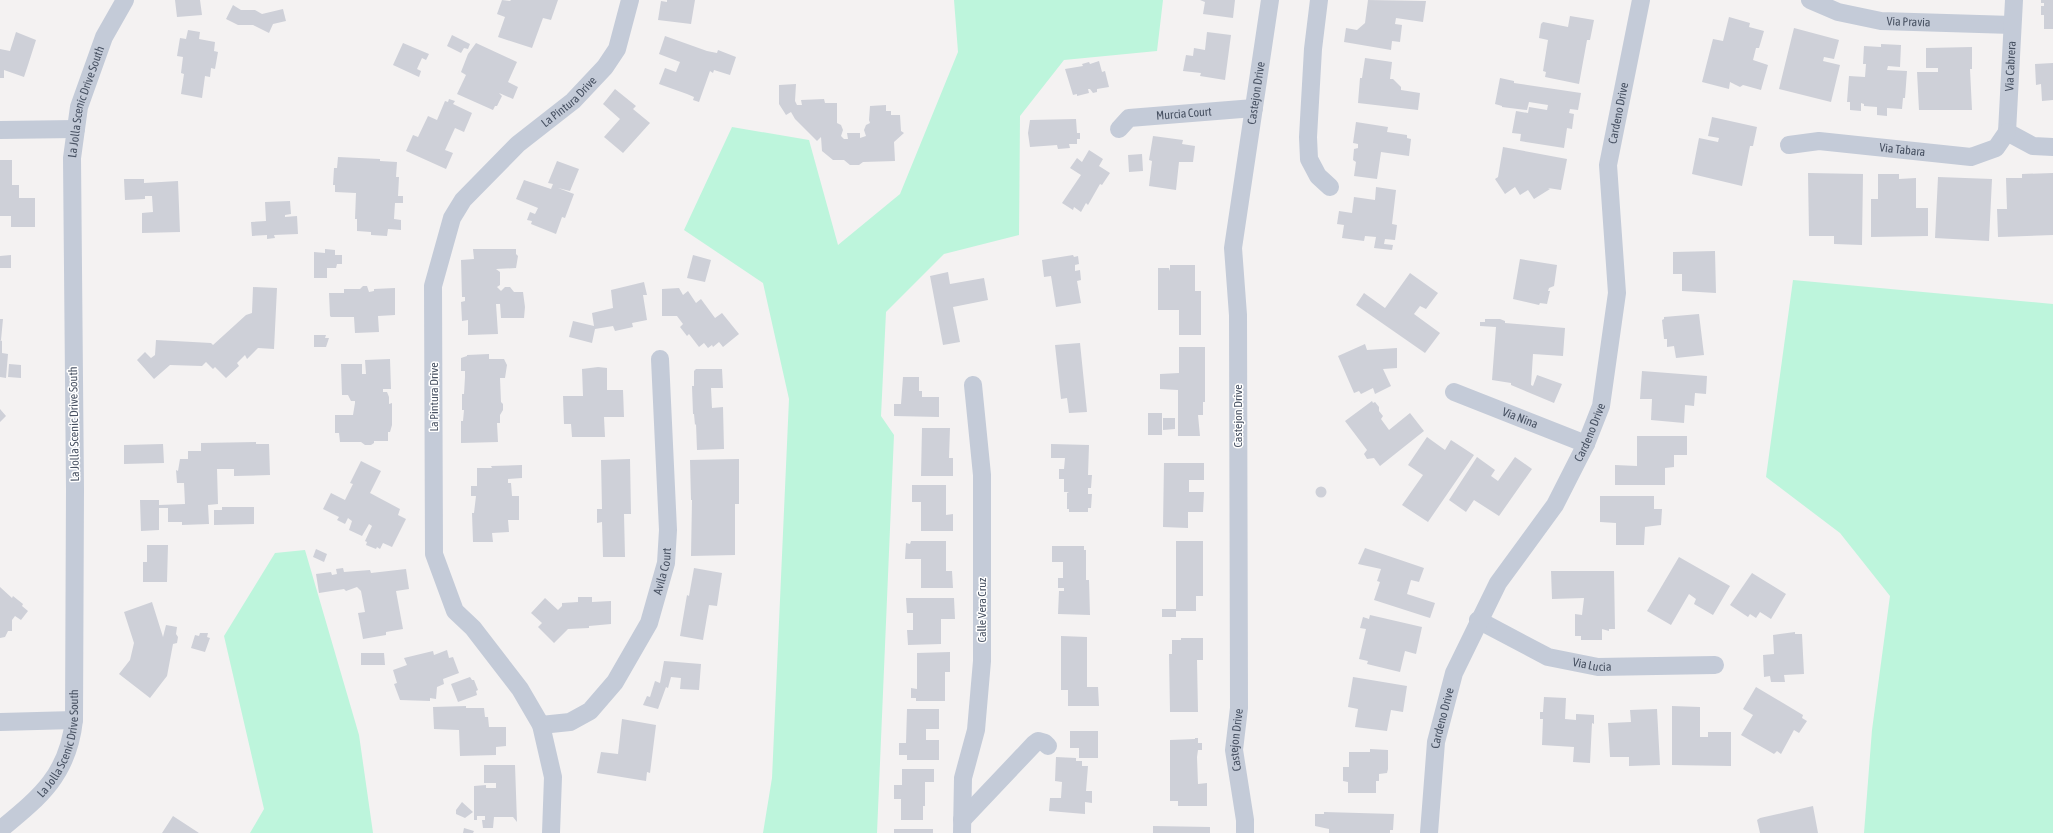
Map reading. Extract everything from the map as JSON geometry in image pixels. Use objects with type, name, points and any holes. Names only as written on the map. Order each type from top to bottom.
[{"type":"street","name":"La Jolla Scenic Drive South","points":[[0,830],[39,798],[55,777],[72,742],[74,720],[75,489],[72,158],[78,107],[104,37],[125,0]]},
{"type":"street","name":"La Pintura Drive","points":[[551,833],[554,777],[541,725],[520,689],[473,628],[455,611],[434,554],[433,286],[452,218],[463,200],[518,144],[573,101],[605,67],[617,49],[630,0]]},
{"type":"street","name":"Castejon Drive","points":[[1245,833],[1245,820],[1234,750],[1238,708],[1238,315],[1233,248],[1270,0]]},
{"type":"street","points":[[1319,0],[1313,49],[1309,151],[1310,159],[1318,176],[1330,187]]},
{"type":"street","name":"Cardeno Drive","points":[[1429,833],[1436,742],[1454,673],[1478,620],[1498,583],[1555,505],[1586,444],[1601,406],[1617,293],[1608,165],[1640,0]]},
{"type":"street","name":"Via Pravia","points":[[1810,0],[1838,12],[1881,21],[2012,25]]},
{"type":"street","name":"Via Cabrera","points":[[2007,132],[2014,0]]},
{"type":"street","name":"Murcia Court","points":[[1119,129],[1129,118],[1254,108]]},
{"type":"street","points":[[0,130],[76,129]]},
{"type":"street","points":[[2007,132],[2034,146],[2053,147]]},
{"type":"street","name":"Via Tabara","points":[[1789,145],[1819,140],[1971,158],[1996,148],[2007,132]]},
{"type":"street","name":"Avila Court","points":[[541,725],[570,722],[590,711],[615,682],[648,623],[666,562],[668,530],[660,360]]},
{"type":"street","name":"Calle Vera Cruz","points":[[962,826],[963,778],[976,730],[982,661],[982,475],[973,384]]},
{"type":"street","name":"Via Nina","points":[[1454,392],[1586,444]]},
{"type":"street","name":"Via Lucia","points":[[1478,620],[1548,657],[1598,667],[1715,665]]},
{"type":"street","points":[[0,722],[74,720]]},
{"type":"street","points":[[962,826],[1034,744],[1041,741],[1048,746]]},
{"type":"green space","points":[[954,0],[1163,0],[1157,51],[1064,60],[1020,116],[1019,235],[944,254],[886,312],[881,416],[894,435],[877,833],[763,833],[772,778],[789,399],[763,283],[684,230],[732,127],[809,140],[838,245],[900,194],[958,52]]},
{"type":"green space","points":[[1793,280],[2053,304],[2053,833],[1864,833],[1872,730],[1890,596],[1840,533],[1766,477]]},
{"type":"green space","points":[[305,550],[359,735],[373,833],[250,833],[264,809],[224,636],[275,553]]},
{"type":"building","points":[[175,0],[200,0],[202,15],[177,17]]},
{"type":"building","points":[[502,0],[558,0],[551,20],[543,18],[532,48],[498,37],[505,17],[497,14]]},
{"type":"building","points":[[667,0],[695,0],[691,24],[658,20],[661,1],[667,2]]},
{"type":"building","points":[[1200,0],[1235,0],[1233,18],[1203,14],[1205,2]]},
{"type":"building","points":[[1368,0],[1426,1],[1423,22],[1396,18],[1395,24],[1402,25],[1400,42],[1392,41],[1391,50],[1344,42],[1346,28],[1357,30],[1365,23]]},
{"type":"building","points":[[2041,0],[2053,0],[2053,29],[2044,29],[2044,15],[2041,15],[2041,6],[2044,6],[2044,3],[2041,3]]},
{"type":"building","points":[[233,5],[241,10],[255,10],[262,14],[283,9],[286,21],[273,24],[269,33],[253,25],[238,25],[226,19]]},
{"type":"building","points":[[1570,16],[1594,20],[1590,40],[1587,40],[1579,84],[1545,77],[1546,72],[1543,71],[1548,40],[1539,38],[1541,24],[1543,22],[1568,27]]},
{"type":"building","points":[[1729,17],[1750,23],[1749,27],[1764,31],[1759,48],[1756,48],[1753,60],[1768,65],[1761,90],[1743,85],[1740,87],[1730,82],[1729,89],[1702,82],[1713,39],[1723,41]]},
{"type":"building","points":[[1794,28],[1839,40],[1834,59],[1824,57],[1823,61],[1840,65],[1831,102],[1779,89]]},
{"type":"building","points":[[188,30],[200,32],[199,39],[215,42],[214,51],[218,52],[215,69],[211,68],[210,77],[205,76],[202,98],[181,94],[184,74],[181,73],[183,57],[177,56],[180,38],[186,39]]},
{"type":"building","points":[[16,32],[36,40],[24,77],[4,70],[4,78],[0,78],[0,49],[10,51]]},
{"type":"building","points":[[1207,32],[1231,35],[1225,80],[1200,76],[1201,73],[1183,71],[1186,55],[1193,56],[1194,48],[1205,50]]},
{"type":"building","points":[[452,35],[470,44],[468,49],[464,48],[461,53],[447,46]]},
{"type":"building","points":[[665,36],[707,51],[717,53],[718,50],[736,57],[730,75],[714,70],[713,73],[710,71],[699,102],[693,100],[694,97],[659,84],[665,68],[676,72],[680,62],[659,54]]},
{"type":"building","points":[[403,43],[429,54],[426,60],[422,58],[417,69],[421,71],[419,77],[393,65]]},
{"type":"building","points":[[476,43],[517,62],[508,82],[518,87],[513,99],[499,93],[502,96],[497,106],[495,106],[493,110],[457,94],[466,75],[461,72],[468,54]]},
{"type":"building","points":[[1881,44],[1901,45],[1900,67],[1888,66],[1887,70],[1907,71],[1905,98],[1903,98],[1902,109],[1887,108],[1887,116],[1877,115],[1877,107],[1864,106],[1864,104],[1861,103],[1861,111],[1850,110],[1850,102],[1847,102],[1849,76],[1865,77],[1866,64],[1863,64],[1864,46],[1881,47]]},
{"type":"building","points":[[1972,47],[1972,69],[1970,69],[1972,110],[1919,110],[1917,72],[1938,72],[1938,68],[1926,68],[1926,48]]},
{"type":"building","points":[[1365,58],[1392,62],[1390,79],[1393,79],[1401,87],[1401,90],[1420,93],[1418,110],[1358,103],[1360,78],[1362,78]]},
{"type":"building","points":[[1099,61],[1102,72],[1105,71],[1109,87],[1097,89],[1097,92],[1093,93],[1090,89],[1088,89],[1089,93],[1077,96],[1077,94],[1073,95],[1065,69],[1083,66],[1082,64],[1089,62],[1090,64]]},
{"type":"building","points":[[2053,63],[2053,100],[2042,101],[2041,84],[2036,85],[2035,64]]},
{"type":"building","points":[[1500,78],[1514,81],[1514,83],[1581,93],[1578,110],[1570,109],[1569,113],[1574,114],[1572,129],[1567,128],[1564,148],[1520,141],[1521,134],[1512,133],[1516,111],[1528,113],[1529,107],[1547,110],[1548,105],[1529,102],[1527,110],[1502,107],[1495,104]]},
{"type":"building","points":[[796,84],[795,101],[797,105],[802,105],[801,100],[824,99],[825,103],[837,103],[837,123],[841,125],[843,130],[841,136],[844,139],[848,139],[847,133],[860,133],[860,138],[866,136],[864,130],[866,125],[870,123],[870,106],[886,105],[886,111],[891,111],[891,115],[900,115],[901,131],[904,133],[894,142],[895,161],[863,162],[859,165],[850,165],[844,160],[833,160],[822,151],[821,137],[817,141],[795,119],[791,112],[786,115],[779,104],[779,85]]},
{"type":"building","points":[[615,89],[636,106],[633,109],[650,123],[623,153],[604,137],[620,119],[603,104]]},
{"type":"building","points":[[449,99],[455,101],[453,104],[472,113],[464,132],[455,128],[445,150],[453,153],[446,169],[406,151],[413,135],[418,137],[428,116],[437,120],[445,101],[448,102]]},
{"type":"building","points":[[1712,117],[1757,127],[1753,146],[1750,146],[1742,186],[1692,174],[1699,138],[1718,142],[1719,138],[1708,136]]},
{"type":"building","points":[[1076,119],[1077,133],[1080,133],[1080,139],[1077,139],[1077,144],[1069,144],[1070,148],[1058,149],[1057,145],[1030,147],[1028,133],[1030,120]]},
{"type":"building","points":[[1356,122],[1388,127],[1387,132],[1407,135],[1407,138],[1411,139],[1409,156],[1381,152],[1377,179],[1354,176],[1356,162],[1353,160],[1354,149],[1358,148],[1358,144],[1353,143]]},
{"type":"building","points":[[1153,136],[1183,140],[1182,144],[1195,146],[1193,162],[1179,162],[1176,190],[1149,186],[1152,161],[1149,160]]},
{"type":"building","points":[[1503,147],[1567,159],[1561,190],[1548,188],[1550,189],[1534,199],[1528,190],[1520,195],[1515,187],[1505,194],[1495,179],[1498,177]]},
{"type":"building","points":[[1089,150],[1103,159],[1099,166],[1110,173],[1102,185],[1100,184],[1088,205],[1086,203],[1081,212],[1074,207],[1073,210],[1062,203],[1081,175],[1070,168],[1077,158],[1082,162]]},
{"type":"building","points":[[1142,154],[1143,171],[1129,172],[1128,155]]},
{"type":"building","points":[[338,157],[380,159],[380,161],[397,162],[396,177],[399,177],[398,196],[403,196],[403,203],[395,203],[394,219],[401,220],[401,230],[388,229],[387,236],[371,235],[371,232],[357,231],[357,219],[355,219],[356,193],[335,192],[335,185],[333,185],[334,168],[337,168]]},
{"type":"building","points":[[0,160],[12,160],[12,185],[19,185],[19,198],[35,198],[35,227],[11,227],[11,216],[0,216]]},
{"type":"building","points":[[557,161],[579,169],[570,191],[558,188],[574,194],[565,218],[562,217],[556,234],[531,224],[532,221],[527,220],[530,212],[535,214],[538,208],[516,199],[524,180],[551,189],[553,184],[548,183]]},
{"type":"building","points":[[1808,173],[1863,174],[1862,245],[1834,244],[1834,236],[1809,236]]},
{"type":"building","points":[[2053,173],[2053,235],[1998,237],[1997,209],[2007,209],[2006,178],[2022,178],[2022,174]]},
{"type":"building","points":[[1878,174],[1899,174],[1899,179],[1916,178],[1916,208],[1928,208],[1928,236],[1871,237],[1871,199],[1878,199]]},
{"type":"building","points":[[1938,177],[1992,179],[1989,241],[1935,238]]},
{"type":"building","points":[[124,179],[144,179],[144,183],[178,181],[180,232],[142,233],[142,213],[153,212],[152,196],[145,196],[145,199],[125,200]]},
{"type":"building","points":[[1376,187],[1396,190],[1392,224],[1397,225],[1395,240],[1385,239],[1384,244],[1393,245],[1392,250],[1374,248],[1376,237],[1365,236],[1364,241],[1342,238],[1344,225],[1337,224],[1339,211],[1352,213],[1354,197],[1375,200]]},
{"type":"building","points":[[290,201],[291,214],[285,215],[285,217],[297,216],[298,234],[274,235],[275,238],[267,239],[267,235],[252,236],[251,222],[266,221],[265,202]]},
{"type":"building","points":[[325,249],[335,250],[335,255],[342,255],[342,264],[337,264],[336,268],[327,268],[327,278],[314,278],[314,252],[325,253]]},
{"type":"building","points":[[473,249],[516,249],[516,254],[518,256],[516,268],[496,269],[500,272],[500,285],[497,287],[501,291],[505,287],[510,287],[514,292],[523,292],[525,307],[524,318],[501,318],[500,304],[496,304],[498,334],[468,335],[468,320],[462,321],[461,302],[465,301],[465,297],[462,297],[461,260],[474,259]]},
{"type":"building","points":[[1715,251],[1716,293],[1682,291],[1682,274],[1673,274],[1673,252]]},
{"type":"building","points":[[11,255],[11,268],[0,268],[0,256]]},
{"type":"building","points":[[693,255],[711,260],[705,282],[687,278]]},
{"type":"building","points":[[1073,255],[1074,257],[1078,256],[1079,264],[1075,265],[1075,271],[1080,270],[1081,280],[1077,281],[1081,303],[1056,307],[1051,276],[1044,277],[1042,260]]},
{"type":"building","points":[[1520,259],[1557,265],[1554,286],[1549,288],[1548,291],[1550,291],[1547,304],[1540,303],[1539,305],[1513,299]]},
{"type":"building","points":[[1170,265],[1195,265],[1195,291],[1201,291],[1201,335],[1179,335],[1179,310],[1158,310],[1158,268],[1169,268],[1170,271]]},
{"type":"building","points":[[948,272],[950,284],[984,278],[988,300],[953,307],[960,342],[943,345],[930,276]]},
{"type":"building","points":[[1410,273],[1438,293],[1426,309],[1420,306],[1414,314],[1440,333],[1425,353],[1356,305],[1364,293],[1385,308]]},
{"type":"building","points":[[644,282],[647,295],[643,295],[647,320],[632,323],[633,327],[615,331],[613,326],[595,329],[592,343],[569,337],[573,321],[594,326],[592,313],[613,308],[611,290]]},
{"type":"building","points":[[363,286],[367,286],[369,292],[374,291],[374,289],[395,288],[395,315],[378,316],[379,332],[355,333],[354,317],[330,316],[329,293],[344,293],[344,289],[360,289]]},
{"type":"building","points":[[253,287],[277,288],[274,349],[258,348],[247,359],[245,355],[237,363],[239,366],[226,378],[215,367],[213,369],[206,362],[202,366],[170,365],[154,379],[137,360],[145,352],[151,358],[155,355],[156,340],[211,343],[213,345],[246,315],[252,313]]},
{"type":"building","points":[[679,288],[683,295],[688,291],[696,303],[701,299],[715,318],[722,313],[739,334],[723,347],[719,342],[713,347],[712,345],[708,348],[704,343],[699,347],[689,334],[687,336],[680,327],[683,324],[677,316],[662,316],[662,289]]},
{"type":"building","points":[[1699,314],[1704,355],[1676,358],[1674,346],[1667,347],[1667,339],[1664,339],[1662,320],[1664,317]]},
{"type":"building","points":[[0,319],[3,319],[1,340],[0,340]]},
{"type":"building","points":[[1485,319],[1500,319],[1505,321],[1505,323],[1565,328],[1563,356],[1533,354],[1531,385],[1533,386],[1537,375],[1562,384],[1554,403],[1511,385],[1511,383],[1492,380],[1496,327],[1480,326],[1480,322],[1485,322]]},
{"type":"building","points":[[314,335],[326,335],[325,338],[329,338],[326,347],[314,347]]},
{"type":"building","points":[[0,340],[2,341],[2,353],[8,354],[6,378],[0,377]]},
{"type":"building","points":[[1080,343],[1087,412],[1069,413],[1067,398],[1061,399],[1055,345]]},
{"type":"building","points":[[1365,344],[1367,350],[1397,348],[1397,368],[1383,369],[1391,386],[1375,394],[1373,388],[1361,394],[1359,391],[1354,393],[1338,356]]},
{"type":"building","points":[[1179,347],[1205,347],[1205,402],[1203,402],[1203,415],[1198,415],[1200,436],[1178,436],[1178,390],[1160,389],[1160,374],[1179,373]]},
{"type":"building","points":[[489,354],[489,359],[504,359],[507,365],[505,378],[500,378],[501,402],[503,404],[503,410],[500,415],[500,423],[497,423],[498,442],[461,443],[461,421],[463,421],[464,410],[462,410],[462,394],[464,394],[465,371],[461,371],[461,358],[467,355]]},
{"type":"building","points":[[390,359],[391,389],[383,389],[383,392],[387,392],[389,397],[389,404],[392,403],[392,425],[390,432],[388,432],[388,441],[374,441],[371,445],[365,445],[361,442],[340,442],[339,433],[335,433],[335,415],[353,415],[355,403],[355,401],[351,401],[348,395],[342,395],[341,364],[362,364],[362,374],[366,374],[365,360]]},
{"type":"building","points":[[9,364],[21,365],[21,378],[8,377]]},
{"type":"building","points":[[598,367],[607,368],[607,390],[623,390],[624,417],[604,417],[605,437],[572,437],[571,424],[564,424],[563,396],[583,396],[582,369]]},
{"type":"building","points":[[696,369],[722,369],[723,388],[711,388],[712,408],[723,407],[724,449],[697,450],[692,386],[694,386],[694,371]]},
{"type":"building","points":[[1642,371],[1707,376],[1706,394],[1695,393],[1694,406],[1685,405],[1684,423],[1651,420],[1652,399],[1640,399]]},
{"type":"building","points":[[903,377],[919,377],[919,391],[922,391],[922,397],[939,397],[939,417],[894,416],[894,404],[901,404]]},
{"type":"building","points":[[1372,401],[1379,407],[1379,411],[1383,416],[1381,419],[1389,430],[1410,413],[1424,431],[1380,466],[1374,458],[1367,459],[1364,454],[1367,450],[1345,421]]},
{"type":"building","points":[[0,409],[6,416],[0,422]]},
{"type":"building","points":[[1148,413],[1162,413],[1162,435],[1148,435]]},
{"type":"building","points":[[1163,418],[1175,418],[1175,429],[1163,430]]},
{"type":"building","points":[[922,428],[950,428],[949,458],[953,458],[953,476],[921,476]]},
{"type":"building","points":[[1637,436],[1687,436],[1687,455],[1674,455],[1674,467],[1665,468],[1665,485],[1615,485],[1615,465],[1637,466]]},
{"type":"building","points":[[1427,437],[1445,450],[1451,440],[1474,455],[1428,522],[1402,505],[1423,475],[1408,465]]},
{"type":"building","points":[[256,442],[256,444],[269,444],[270,475],[234,476],[234,469],[217,469],[218,504],[208,505],[209,524],[182,525],[182,522],[168,522],[168,508],[159,508],[159,530],[141,531],[140,500],[159,500],[159,505],[185,504],[184,483],[177,483],[176,470],[178,471],[180,459],[188,459],[188,451],[201,451],[201,443]]},
{"type":"building","points":[[163,444],[164,463],[124,464],[124,445]]},
{"type":"building","points":[[1051,444],[1089,445],[1088,475],[1092,475],[1091,488],[1088,488],[1088,494],[1092,494],[1091,508],[1088,508],[1088,512],[1069,512],[1069,509],[1067,509],[1067,493],[1069,492],[1064,492],[1064,479],[1059,479],[1059,469],[1064,469],[1065,458],[1051,458]]},
{"type":"building","points":[[1477,457],[1495,470],[1491,476],[1498,481],[1515,457],[1532,469],[1499,516],[1474,500],[1466,512],[1449,500]]},
{"type":"building","points":[[630,459],[631,514],[624,514],[625,557],[603,557],[602,522],[597,523],[597,509],[602,509],[601,460]]},
{"type":"building","points":[[739,459],[739,504],[735,504],[735,555],[691,556],[692,500],[690,460]]},
{"type":"building","points":[[361,461],[381,471],[370,493],[400,509],[398,515],[406,519],[392,547],[383,543],[380,549],[366,545],[367,542],[365,541],[372,526],[369,524],[362,536],[349,530],[352,521],[348,518],[345,524],[337,520],[339,517],[323,509],[331,493],[345,500],[353,484],[350,483]]},
{"type":"building","points":[[1164,463],[1204,463],[1204,480],[1189,480],[1189,492],[1204,492],[1203,512],[1188,512],[1188,528],[1163,527]]},
{"type":"building","points":[[522,465],[522,478],[508,479],[508,483],[511,483],[512,496],[519,496],[519,520],[508,520],[509,532],[492,533],[493,542],[473,542],[472,513],[474,513],[476,496],[471,496],[471,486],[477,486],[477,468]]},
{"type":"building","points":[[912,485],[946,485],[946,515],[953,514],[953,531],[921,531],[921,502],[912,502]]},
{"type":"building","points":[[1319,487],[1323,487],[1325,488],[1325,496],[1319,497],[1316,494],[1316,490]]},
{"type":"building","points":[[1600,496],[1654,496],[1654,509],[1662,509],[1661,525],[1645,527],[1644,545],[1616,545],[1616,523],[1600,522]]},
{"type":"building","points":[[222,507],[254,507],[254,524],[214,525],[214,510],[222,510]]},
{"type":"building","points":[[911,541],[946,541],[946,571],[952,571],[953,588],[921,588],[921,559],[905,559],[906,543],[910,544]]},
{"type":"building","points":[[1176,541],[1203,541],[1203,596],[1196,596],[1196,611],[1176,611]]},
{"type":"building","points":[[147,545],[168,545],[167,582],[143,582],[143,562],[147,562]]},
{"type":"building","points":[[1052,546],[1084,546],[1084,550],[1086,550],[1086,580],[1089,580],[1090,615],[1058,614],[1059,591],[1064,591],[1064,588],[1058,588],[1058,578],[1063,578],[1063,562],[1052,562]]},
{"type":"building","points":[[1365,548],[1424,568],[1419,582],[1411,580],[1407,594],[1435,603],[1430,618],[1374,600],[1380,582],[1377,581],[1381,569],[1358,564]]},
{"type":"building","points":[[316,549],[327,554],[324,562],[313,557]]},
{"type":"building","points":[[1679,557],[1730,586],[1713,615],[1694,604],[1696,599],[1689,594],[1671,625],[1647,611]]},
{"type":"building","points":[[343,568],[344,572],[370,570],[371,573],[406,569],[409,589],[396,591],[403,629],[386,632],[386,635],[363,639],[358,613],[365,612],[361,591],[357,587],[346,591],[344,589],[319,593],[316,574],[331,572],[332,575],[337,574],[336,569]]},
{"type":"building","points":[[694,568],[722,573],[717,606],[709,605],[703,640],[680,636],[687,595],[689,596]]},
{"type":"building","points":[[1551,571],[1614,571],[1615,629],[1609,629],[1609,631],[1602,629],[1602,640],[1581,640],[1581,636],[1575,636],[1575,614],[1582,615],[1584,598],[1552,599]]},
{"type":"building","points":[[1752,573],[1786,594],[1771,619],[1760,612],[1756,618],[1750,614],[1748,617],[1730,605]]},
{"type":"building","points":[[0,587],[12,598],[13,596],[23,604],[22,606],[28,611],[21,620],[15,616],[12,620],[12,631],[8,631],[5,637],[0,638]]},
{"type":"building","points":[[578,597],[592,597],[592,602],[611,601],[611,624],[589,626],[589,628],[568,629],[554,643],[538,627],[542,623],[531,613],[545,598],[558,610],[562,606],[562,603],[578,602]]},
{"type":"building","points":[[906,598],[954,598],[955,619],[941,619],[941,644],[908,645],[907,630],[913,630],[913,613],[907,613]]},
{"type":"building","points":[[152,602],[163,637],[166,625],[177,627],[176,634],[178,637],[177,643],[173,644],[167,676],[150,698],[119,674],[130,660],[134,643],[124,612]]},
{"type":"building","points":[[1162,609],[1176,609],[1176,617],[1162,617]]},
{"type":"building","points":[[1370,615],[1422,627],[1416,654],[1405,651],[1400,672],[1367,664],[1368,661],[1359,659],[1366,629],[1360,628],[1363,617],[1369,619]]},
{"type":"building","points":[[1795,632],[1795,634],[1802,634],[1804,674],[1784,675],[1785,682],[1771,682],[1770,676],[1764,677],[1763,655],[1774,654],[1773,635]]},
{"type":"building","points":[[200,633],[208,633],[207,637],[210,638],[205,652],[191,648],[195,635],[199,636]]},
{"type":"building","points":[[1061,636],[1087,637],[1087,687],[1098,687],[1099,706],[1068,706],[1068,690],[1061,690]]},
{"type":"building","points":[[1181,638],[1203,638],[1203,660],[1197,660],[1198,712],[1170,712],[1169,654],[1172,654],[1172,640],[1181,640]]},
{"type":"building","points":[[447,650],[449,658],[453,657],[459,673],[443,679],[444,684],[437,687],[436,699],[430,698],[430,701],[400,700],[394,684],[397,683],[393,670],[407,665],[404,658],[433,651],[434,655]]},
{"type":"building","points":[[950,652],[950,672],[945,672],[945,701],[916,701],[916,698],[911,698],[911,688],[917,689],[917,653]]},
{"type":"building","points":[[361,653],[384,653],[385,665],[361,665]]},
{"type":"building","points":[[664,661],[701,664],[699,690],[680,689],[681,678],[671,677],[668,688],[666,687],[658,709],[643,705],[647,696],[650,697],[655,681],[660,683]]},
{"type":"building","points":[[470,677],[474,680],[478,690],[476,691],[477,695],[458,702],[451,684]]},
{"type":"building","points":[[1353,677],[1407,686],[1403,712],[1391,710],[1387,731],[1355,727],[1358,709],[1348,707]]},
{"type":"building","points":[[1756,687],[1803,715],[1802,718],[1807,721],[1799,733],[1794,730],[1781,754],[1777,751],[1774,754],[1741,735],[1753,715],[1743,709]]},
{"type":"building","points":[[1544,697],[1566,698],[1565,719],[1576,720],[1576,714],[1594,715],[1594,724],[1592,723],[1590,763],[1573,762],[1574,747],[1542,745],[1543,719],[1540,719],[1540,712],[1543,712]]},
{"type":"building","points":[[466,706],[466,708],[484,708],[485,717],[488,717],[489,727],[506,727],[506,746],[496,747],[496,755],[460,756],[459,730],[434,729],[433,707]]},
{"type":"building","points":[[1672,706],[1700,707],[1700,737],[1708,737],[1708,732],[1731,732],[1731,766],[1672,765]]},
{"type":"building","points":[[907,709],[939,709],[939,729],[926,729],[926,740],[939,740],[939,760],[907,760],[907,755],[899,755],[899,743],[906,743]]},
{"type":"building","points":[[1657,709],[1660,765],[1629,766],[1629,757],[1610,757],[1608,723],[1631,722],[1630,710]]},
{"type":"building","points":[[622,719],[656,725],[650,773],[647,772],[646,781],[597,773],[601,752],[618,754]]},
{"type":"building","points":[[1070,731],[1098,731],[1098,758],[1079,758],[1079,748],[1070,748]]},
{"type":"building","points":[[1198,738],[1198,743],[1202,743],[1202,750],[1198,750],[1197,757],[1198,784],[1207,783],[1207,806],[1178,806],[1178,801],[1170,801],[1170,740]]},
{"type":"building","points":[[1370,749],[1388,750],[1387,773],[1379,774],[1379,781],[1376,781],[1376,793],[1348,793],[1348,782],[1343,781],[1343,767],[1349,767],[1349,752],[1370,752]]},
{"type":"building","points":[[1056,757],[1076,758],[1076,761],[1082,761],[1082,766],[1088,766],[1086,791],[1092,791],[1092,803],[1085,802],[1085,814],[1049,811],[1050,798],[1061,798],[1062,782],[1055,781]]},
{"type":"building","points":[[484,765],[515,765],[517,822],[513,817],[494,817],[493,828],[483,828],[482,820],[485,820],[485,816],[477,816],[477,820],[474,820],[474,786],[486,785],[486,788],[496,788],[496,783],[484,783]]},
{"type":"building","points":[[902,769],[934,769],[934,782],[925,782],[925,806],[923,806],[923,820],[901,820],[901,799],[894,799],[894,785],[902,785]]},
{"type":"building","points":[[462,802],[473,812],[465,818],[456,814],[456,810]]},
{"type":"building","points":[[1813,806],[1818,833],[1760,833],[1757,820],[1760,818]]},
{"type":"building","points":[[1324,812],[1394,814],[1393,830],[1390,830],[1390,833],[1329,833],[1329,829],[1315,826],[1315,814],[1324,814]]},
{"type":"building","points":[[173,816],[199,833],[162,833]]},
{"type":"building","points":[[1153,826],[1210,827],[1210,833],[1153,833]]},
{"type":"building","points":[[464,828],[474,831],[473,833],[463,833]]},
{"type":"building","points":[[894,829],[933,829],[933,833],[894,833]]}]
